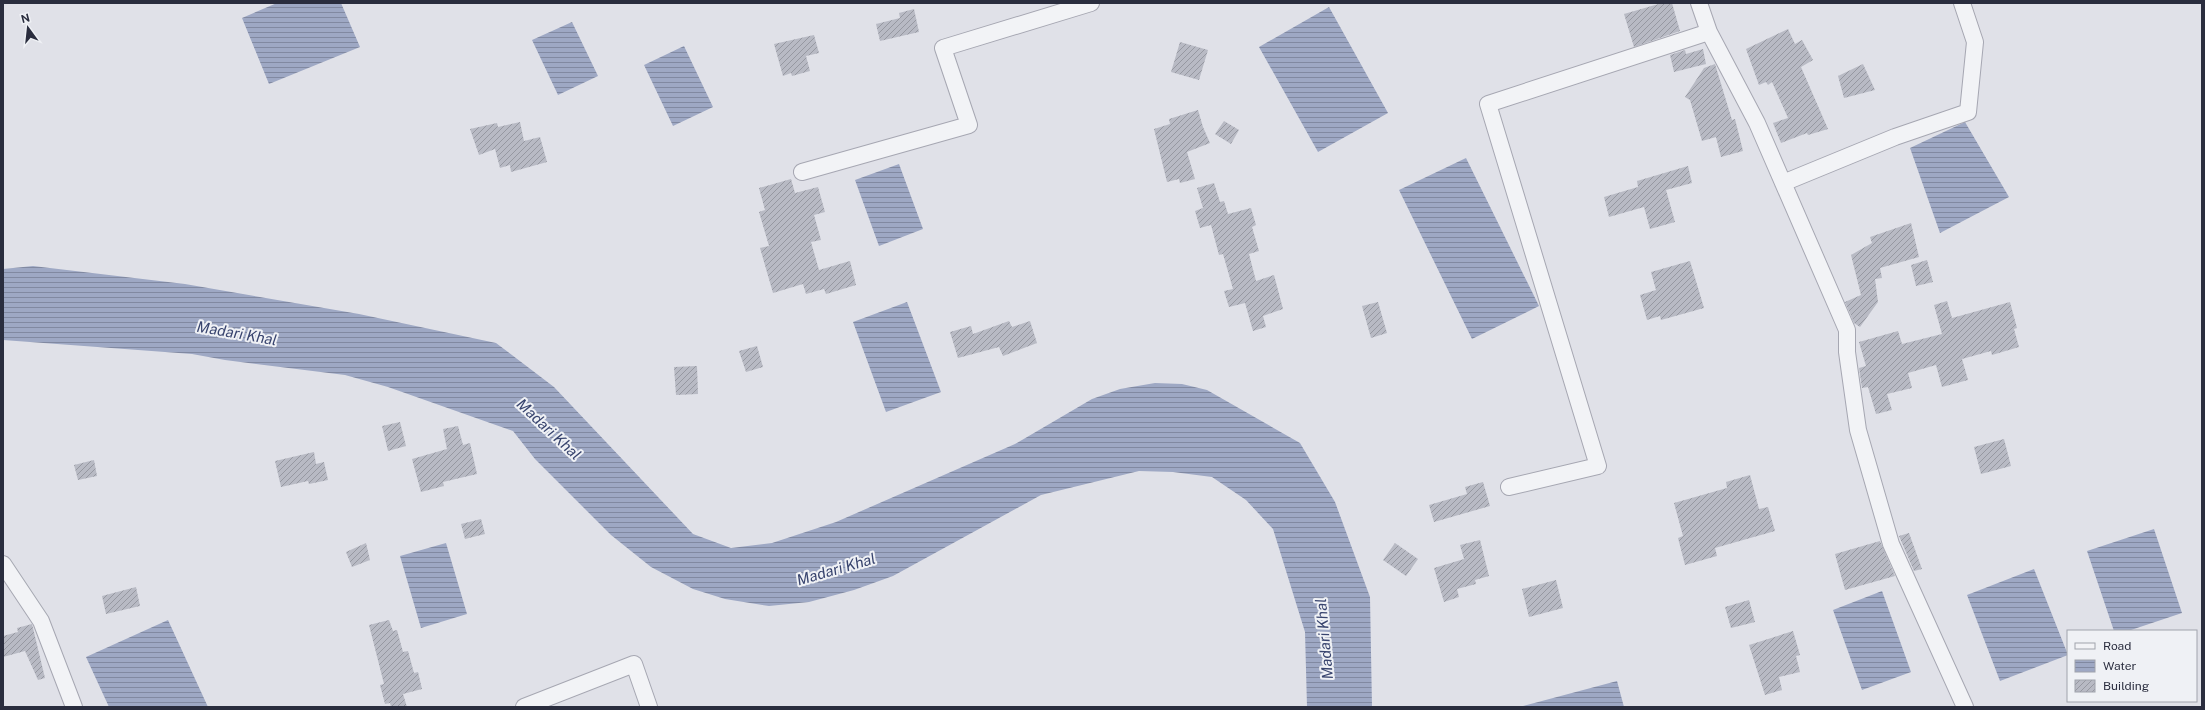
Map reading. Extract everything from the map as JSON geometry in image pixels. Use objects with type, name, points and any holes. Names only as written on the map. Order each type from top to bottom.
[{"type":"street","points":[[802,172],[969,125],[943,48],[1090,3]]},
{"type":"street","points":[[1699,3],[1709,32],[1757,122],[1846,330],[1847,352],[1858,430],[1891,544],[1964,707]]},
{"type":"street","points":[[1783,183],[1894,137],[1968,112],[1975,42],[1962,3]]},
{"type":"street","points":[[1509,487],[1598,466],[1488,104],[1709,32]]},
{"type":"street","points":[[3,564],[41,621],[74,707]]},
{"type":"street","points":[[524,707],[634,664],[649,707]]},
{"type":"water","points":[[277,3],[341,3],[360,47],[269,84],[242,18]]},
{"type":"water","points":[[1329,7],[1388,113],[1318,152],[1259,47]]},
{"type":"water","points":[[572,22],[598,76],[558,95],[532,40]]},
{"type":"water","points":[[684,46],[713,107],[673,126],[644,65]]},
{"type":"water","points":[[1965,122],[2009,197],[1940,233],[1910,148]]},
{"type":"water","points":[[1466,158],[1539,306],[1472,339],[1399,190]]},
{"type":"water","points":[[899,164],[923,229],[879,246],[855,180]]},
{"type":"water","name":"Madari Khal","points":[[33,266],[185,284],[359,314],[496,343],[554,387],[693,534],[731,548],[772,543],[836,522],[1015,444],[1092,399],[1120,389],[1155,383],[1182,384],[1207,390],[1300,443],[1335,502],[1370,597],[1372,707],[1307,707],[1305,632],[1273,529],[1246,500],[1212,477],[1173,472],[1139,471],[1041,495],[893,576],[854,590],[809,602],[769,606],[725,599],[693,589],[651,567],[611,535],[535,459],[513,431],[388,387],[345,375],[225,360],[192,354],[3,340],[3,269]]},
{"type":"water","points":[[907,302],[941,392],[886,412],[853,322]]},
{"type":"water","points":[[2154,529],[2182,613],[2131,630],[2114,630],[2087,551]]},
{"type":"water","points":[[446,543],[467,614],[421,628],[400,556]]},
{"type":"water","points":[[2034,569],[2067,655],[2000,681],[1967,595]]},
{"type":"water","points":[[1882,591],[1911,672],[1862,690],[1833,610]]},
{"type":"water","points":[[168,620],[208,707],[109,707],[86,657]]},
{"type":"water","points":[[1617,681],[1624,707],[1523,707],[1523,706]]},
{"type":"building","points":[[1662,3],[1672,3],[1680,31],[1634,47],[1624,14]]},
{"type":"building","points":[[914,9],[919,32],[880,41],[876,24],[900,18],[899,13]]},
{"type":"building","points":[[1788,29],[1795,44],[1802,40],[1813,60],[1801,67],[1828,129],[1808,135],[1807,133],[1781,143],[1773,123],[1788,118],[1772,82],[1768,85],[1766,82],[1759,85],[1746,49]]},
{"type":"building","points":[[814,35],[819,53],[806,56],[810,71],[792,76],[791,73],[783,76],[774,44]]},
{"type":"building","points":[[1180,42],[1208,50],[1199,80],[1171,72]]},
{"type":"building","points":[[1703,49],[1706,64],[1674,72],[1670,55],[1685,50],[1686,54]]},
{"type":"building","points":[[1715,64],[1732,120],[1735,119],[1743,151],[1721,157],[1716,137],[1702,141],[1690,100],[1685,97],[1704,68]]},
{"type":"building","points":[[1863,64],[1875,90],[1844,98],[1838,76]]},
{"type":"building","points":[[1198,110],[1210,143],[1187,152],[1195,179],[1180,183],[1179,179],[1167,182],[1154,129],[1170,124],[1169,119]]},
{"type":"building","points":[[1224,121],[1239,130],[1231,144],[1215,134]]},
{"type":"building","points":[[520,122],[524,141],[540,137],[547,162],[511,172],[510,165],[500,168],[495,149],[479,155],[470,129],[497,123],[498,127]]},
{"type":"building","points":[[1688,166],[1692,183],[1666,190],[1675,222],[1650,229],[1644,207],[1609,217],[1604,197],[1638,187],[1637,181]]},
{"type":"building","points":[[791,179],[795,193],[818,187],[825,212],[814,215],[821,240],[811,242],[819,270],[850,261],[856,285],[826,294],[824,289],[806,294],[803,284],[773,293],[760,248],[769,246],[759,212],[765,210],[759,188]]},
{"type":"building","points":[[1214,183],[1220,202],[1224,201],[1228,214],[1251,208],[1256,225],[1252,227],[1259,251],[1249,254],[1256,281],[1274,275],[1283,309],[1263,316],[1266,327],[1253,331],[1245,303],[1229,307],[1224,291],[1233,289],[1223,254],[1219,255],[1211,225],[1200,228],[1195,211],[1203,208],[1197,188]]},
{"type":"building","points":[[1911,223],[1919,257],[1880,268],[1882,278],[1875,279],[1878,302],[1860,327],[1854,323],[1845,302],[1861,295],[1851,255],[1872,243],[1870,237]]},
{"type":"building","points":[[1927,260],[1933,282],[1916,286],[1911,265]]},
{"type":"building","points":[[1690,261],[1704,308],[1661,320],[1660,316],[1647,320],[1640,295],[1656,290],[1651,272]]},
{"type":"building","points":[[1947,301],[1952,318],[2010,302],[2017,328],[2014,329],[2019,347],[1992,355],[1991,351],[1962,359],[1968,380],[1942,387],[1936,365],[1908,373],[1912,388],[1887,394],[1892,410],[1876,414],[1868,387],[1862,388],[1859,368],[1866,366],[1859,342],[1898,331],[1902,344],[1942,334],[1934,305]]},
{"type":"building","points":[[1378,302],[1387,333],[1371,338],[1362,306]]},
{"type":"building","points":[[1009,321],[1012,327],[1030,321],[1037,343],[1003,356],[999,347],[958,358],[950,332],[971,326],[973,334]]},
{"type":"building","points":[[757,346],[763,367],[746,372],[739,351]]},
{"type":"building","points":[[697,366],[698,394],[676,395],[674,367]]},
{"type":"building","points":[[400,422],[406,446],[388,451],[382,426]]},
{"type":"building","points":[[458,426],[463,445],[470,443],[477,474],[443,482],[444,486],[421,492],[412,459],[447,449],[443,429]]},
{"type":"building","points":[[2004,439],[2011,466],[1981,474],[1974,447]]},
{"type":"building","points":[[314,452],[316,464],[324,462],[328,480],[309,484],[308,481],[281,487],[275,461]]},
{"type":"building","points":[[94,460],[97,476],[78,480],[74,465]]},
{"type":"building","points":[[1750,475],[1759,509],[1768,507],[1775,531],[1715,548],[1717,556],[1685,565],[1678,538],[1683,536],[1674,503],[1727,488],[1726,482]]},
{"type":"building","points":[[1483,482],[1490,506],[1434,522],[1429,505],[1467,494],[1465,487]]},
{"type":"building","points":[[481,519],[485,534],[465,539],[461,524]]},
{"type":"building","points":[[1909,533],[1922,569],[1914,571],[1899,536]]},
{"type":"building","points":[[1480,540],[1489,576],[1475,580],[1476,584],[1457,589],[1459,597],[1444,602],[1434,568],[1464,559],[1460,545]]},
{"type":"building","points":[[1880,541],[1895,576],[1845,590],[1835,554]]},
{"type":"building","points":[[366,543],[370,560],[352,567],[346,552]]},
{"type":"building","points":[[1395,543],[1418,559],[1406,576],[1383,560]]},
{"type":"building","points":[[1556,580],[1563,608],[1529,617],[1522,589]]},
{"type":"building","points":[[136,587],[140,606],[106,614],[102,596]]},
{"type":"building","points":[[1749,600],[1755,622],[1731,628],[1725,607]]},
{"type":"building","points":[[389,620],[393,631],[397,630],[403,652],[408,651],[414,673],[418,672],[422,689],[403,694],[407,707],[391,707],[390,703],[385,704],[380,685],[384,684],[369,625]]},
{"type":"building","points":[[32,624],[45,678],[38,680],[25,651],[3,657],[3,636],[18,632],[17,628]]},
{"type":"building","points":[[1793,631],[1800,655],[1796,656],[1800,672],[1779,677],[1782,690],[1765,695],[1749,645]]}]
